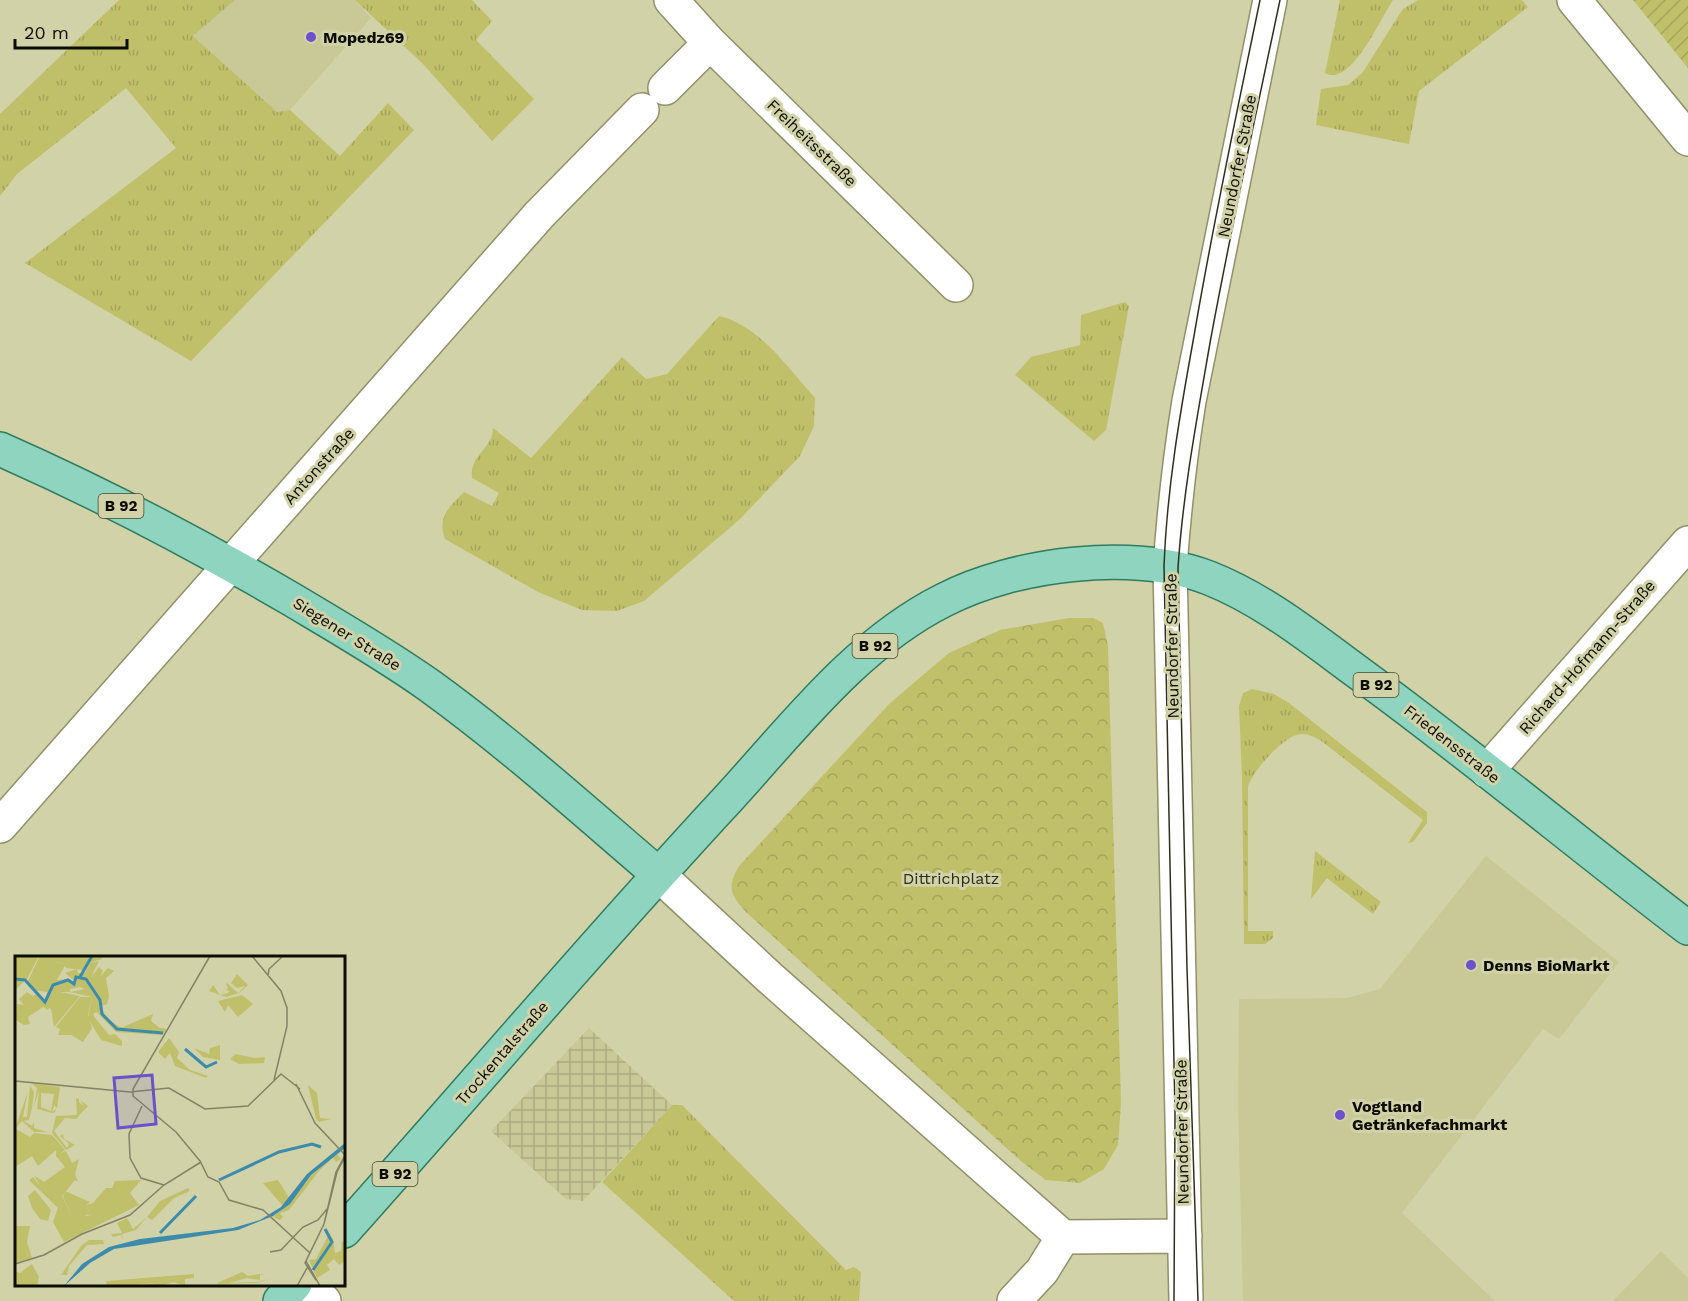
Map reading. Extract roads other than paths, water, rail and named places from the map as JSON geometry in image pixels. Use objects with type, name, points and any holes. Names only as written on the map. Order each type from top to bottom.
[{"type":"main road","name":"Siegener Straße","points":[[0,449],[138,515],[231,564],[363,642],[428,686],[509,746],[658,874]]},
{"type":"main road","name":"B 92","points":[[658,874],[838,680],[891,634],[941,601],[975,585],[1023,573],[1064,567],[1123,564],[1170,567]]},
{"type":"main road","name":"Friedensstraße","points":[[1170,567],[1210,579],[1283,619],[1402,705],[1688,928]]},
{"type":"main road","name":"Trockentalstraße","points":[[345,1230],[658,874]]},
{"type":"main road","points":[[280,1301],[293,1286]]},
{"type":"street","name":"Freiheitsstraße","points":[[671,0],[710,43],[956,285]]},
{"type":"street","name":"Neundorfer Straße","points":[[1186,1301],[1170,567],[1177,482],[1189,401],[1270,0]]},
{"type":"street","points":[[1574,0],[1688,138]]},
{"type":"street","name":"Antonstraße","points":[[0,825],[167,640],[231,564],[539,215],[710,43]]},
{"type":"street","name":"Richard-Hofmann-Straße","points":[[1487,771],[1688,543]]},
{"type":"street","points":[[658,874],[769,977],[1063,1237],[1185,1236]]},
{"type":"street","points":[[1014,1301],[1042,1271],[1063,1237]]},
{"type":"street","points":[[308,1286],[324,1301]]},
{"type":"tram line","points":[[1174,1301],[1175,1113],[1164,566],[1175,451],[1189,365],[1217,210],[1260,0]]},
{"type":"tram line","points":[[1198,1301],[1187,968],[1178,568],[1187,483],[1210,343],[1280,0]]},
{"type":"place","name":"Mopedz69","points":[[311,37]]},
{"type":"place","name":"Denns BioMarkt","points":[[1471,965]]},
{"type":"place","name":"Vogtland Getränkefachmarkt","points":[[1340,1115]]},
{"type":"park label","name":"Dittrichplatz","points":[[951,878]]}]
